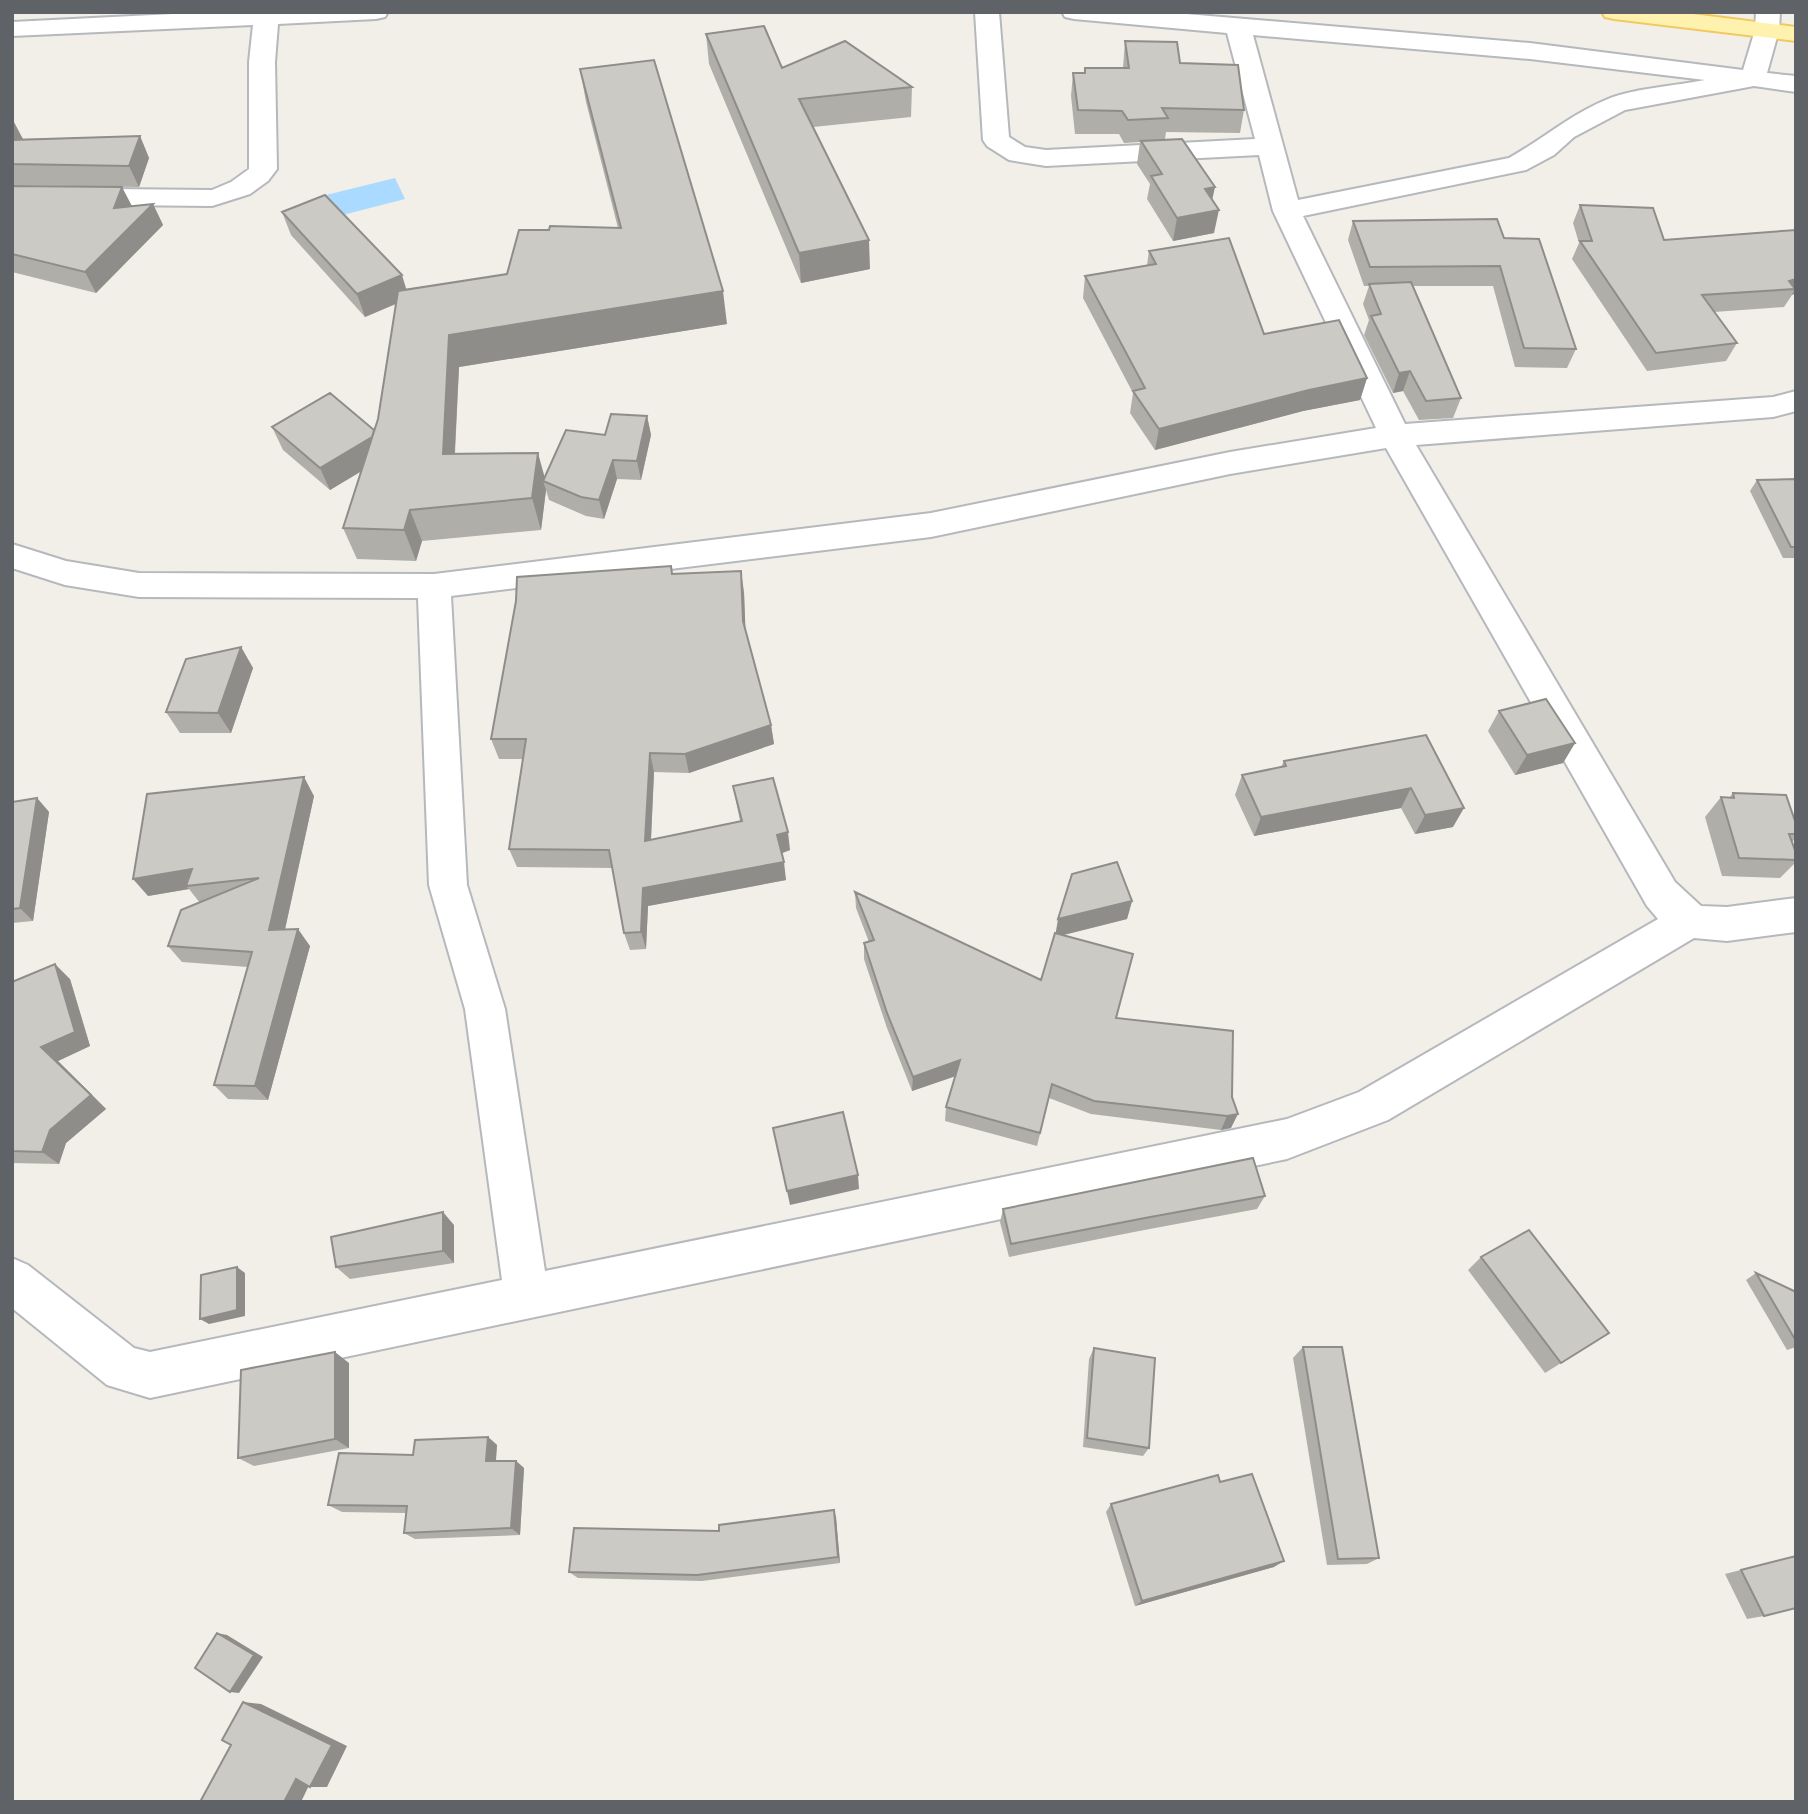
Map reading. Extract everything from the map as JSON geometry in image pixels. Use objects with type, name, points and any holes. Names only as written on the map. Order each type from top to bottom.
[{"type":"main road","points":[[1614,12],[1767,21],[1796,34]]},
{"type":"street","points":[[12,29],[266,14],[376,12]]},
{"type":"street","points":[[987,12],[996,140],[1012,151],[1046,158],[1270,146]]},
{"type":"street","points":[[1074,12],[1530,51],[1796,84]]},
{"type":"street","points":[[12,196],[212,198],[229,194],[256,179],[264,169],[262,62],[266,14]]},
{"type":"street","points":[[1753,79],[1767,21]]},
{"type":"street","points":[[1238,26],[1287,211],[1395,436],[1661,894],[1677,912],[1690,920],[1707,925],[1796,915]]},
{"type":"street","points":[[1287,211],[1517,164],[1545,149],[1565,131],[1618,104],[1753,79]]},
{"type":"street","points":[[12,556],[65,573],[139,585],[434,586],[931,525],[1230,463],[1395,436],[1773,407],[1796,401]]},
{"type":"street","points":[[434,586],[441,781],[448,885],[485,1009],[527,1297]]},
{"type":"street","points":[[12,1280],[123,1369],[150,1375],[1287,1139],[1373,1106],[1690,920]]},
{"type":"water","points":[[395,178],[405,199],[331,218],[322,196]]},
{"type":"building","points":[[764,26],[782,68],[845,41],[912,87],[799,99],[869,240],[799,253],[706,34]]},
{"type":"building","points":[[1125,41],[1177,42],[1180,63],[1238,65],[1244,110],[1162,108],[1168,118],[1128,120],[1122,111],[1078,110],[1073,73],[1085,73],[1085,68],[1129,68]]},
{"type":"building","points":[[654,60],[723,291],[449,335],[443,454],[538,453],[532,498],[410,510],[404,530],[343,528],[378,419],[398,291],[507,274],[519,230],[549,230],[550,226],[621,228],[580,69]]},
{"type":"building","points":[[140,136],[129,166],[12,164],[12,140]]},
{"type":"building","points":[[1182,139],[1215,187],[1205,189],[1219,210],[1177,218],[1151,176],[1162,174],[1141,141]]},
{"type":"building","points":[[12,186],[122,187],[114,208],[153,204],[85,272],[12,254]]},
{"type":"building","points":[[325,195],[402,275],[357,294],[282,212]]},
{"type":"building","points":[[1580,205],[1653,208],[1664,240],[1796,230],[1796,279],[1789,281],[1795,289],[1702,295],[1737,343],[1656,353],[1580,241],[1592,241]]},
{"type":"building","points":[[1497,219],[1504,238],[1539,239],[1576,349],[1524,348],[1500,266],[1370,267],[1353,221]]},
{"type":"building","points":[[1229,238],[1264,334],[1339,320],[1367,378],[1309,390],[1159,429],[1133,391],[1145,388],[1085,276],[1156,264],[1149,251]]},
{"type":"building","points":[[1411,282],[1461,398],[1426,401],[1410,371],[1399,373],[1371,316],[1381,314],[1369,284]]},
{"type":"building","points":[[330,393],[374,430],[372,437],[320,468],[272,427]]},
{"type":"building","points":[[611,414],[647,416],[637,461],[613,460],[599,500],[581,497],[543,481],[566,430],[605,435]]},
{"type":"building","points":[[1796,479],[1796,547],[1791,547],[1757,480]]},
{"type":"building","points":[[671,566],[672,574],[741,571],[743,621],[771,725],[685,754],[650,753],[645,841],[742,821],[733,786],[773,778],[788,832],[777,835],[784,862],[643,888],[641,932],[624,933],[609,850],[509,849],[526,739],[491,739],[516,601],[517,577]]},
{"type":"building","points":[[241,647],[218,713],[166,712],[186,659]]},
{"type":"building","points":[[1546,699],[1575,743],[1527,755],[1499,711]]},
{"type":"building","points":[[1426,735],[1464,808],[1425,815],[1411,788],[1261,817],[1242,775],[1286,766],[1284,761]]},
{"type":"building","points":[[304,777],[269,930],[298,929],[255,1086],[214,1085],[252,952],[168,946],[181,910],[259,878],[186,886],[192,869],[133,879],[147,794]]},
{"type":"building","points":[[1733,793],[1786,795],[1796,824],[1796,834],[1789,834],[1796,860],[1739,858],[1721,797],[1734,798]]},
{"type":"building","points":[[37,798],[20,908],[12,909],[12,802]]},
{"type":"building","points":[[1117,862],[1132,901],[1058,919],[1072,874]]},
{"type":"building","points":[[855,892],[1041,980],[1055,933],[1133,954],[1116,1018],[1233,1031],[1232,1097],[1238,1114],[1227,1116],[1094,1101],[1052,1084],[1040,1133],[946,1107],[960,1060],[913,1077],[887,1013],[864,943],[874,940]]},
{"type":"building","points":[[55,964],[75,1032],[41,1047],[91,1095],[50,1130],[42,1152],[12,1151],[12,982]]},
{"type":"building","points":[[843,1112],[858,1175],[787,1191],[773,1128]]},
{"type":"building","points":[[1253,1158],[1265,1196],[1011,1244],[1003,1209]]},
{"type":"building","points":[[443,1212],[443,1251],[336,1267],[331,1237]]},
{"type":"building","points":[[1529,1230],[1609,1333],[1561,1363],[1481,1257]]},
{"type":"building","points":[[237,1267],[237,1310],[200,1319],[201,1275]]},
{"type":"building","points":[[1756,1273],[1796,1292],[1796,1341]]},
{"type":"building","points":[[1303,1347],[1342,1347],[1379,1558],[1338,1559]]},
{"type":"building","points":[[1094,1348],[1155,1358],[1149,1448],[1087,1438]]},
{"type":"building","points":[[335,1352],[335,1439],[238,1458],[241,1370]]},
{"type":"building","points":[[488,1437],[486,1461],[516,1461],[511,1528],[404,1533],[407,1506],[328,1505],[339,1453],[413,1455],[415,1440]]},
{"type":"building","points":[[1252,1474],[1284,1561],[1142,1601],[1111,1504],[1218,1475],[1220,1482]]},
{"type":"building","points":[[834,1510],[838,1557],[697,1575],[569,1572],[574,1528],[719,1531],[719,1525]]},
{"type":"building","points":[[1796,1556],[1796,1608],[1764,1616],[1741,1570]]},
{"type":"building","points":[[217,1633],[254,1655],[230,1692],[195,1668]]},
{"type":"building","points":[[243,1702],[332,1745],[310,1787],[296,1779],[284,1802],[200,1802],[231,1745],[222,1740]]}]
